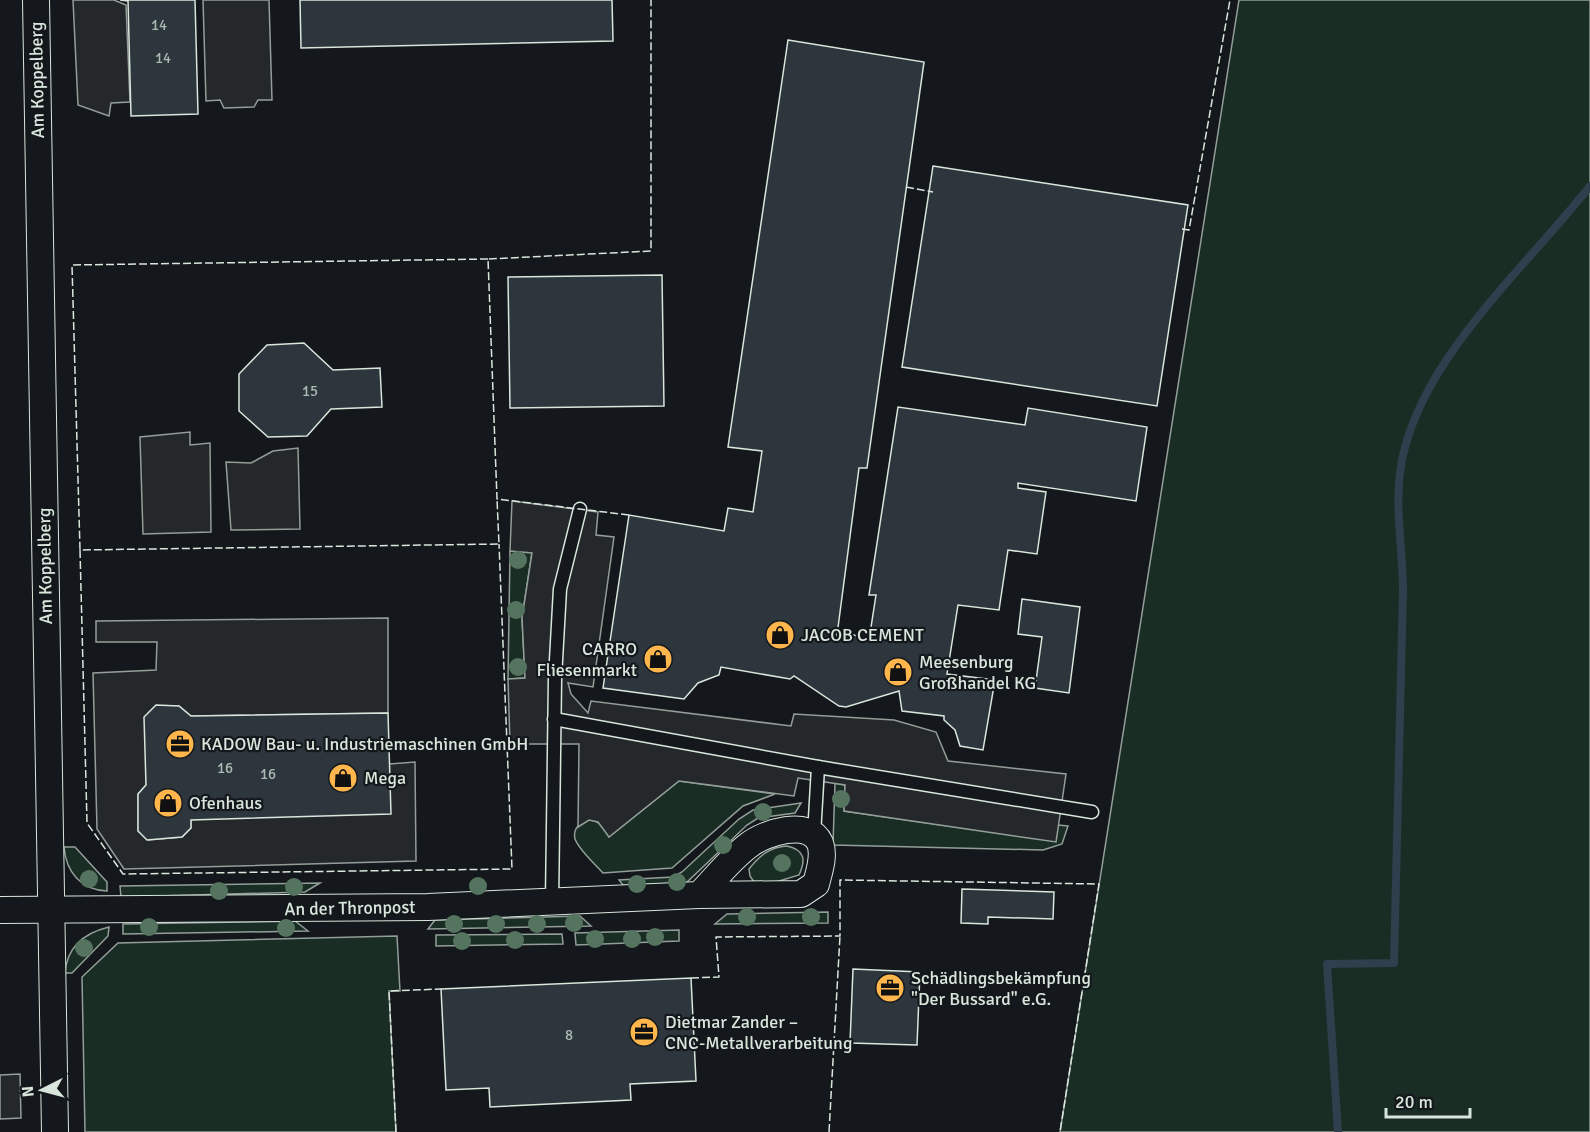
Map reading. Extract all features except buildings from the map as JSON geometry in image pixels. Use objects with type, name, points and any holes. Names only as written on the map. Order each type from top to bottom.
[{"type":"street","name":"Am Koppelberg","points":[[36,0],[55,1132]]},
{"type":"street","points":[[699,895],[748,846],[765,835],[799,830],[814,835]]},
{"type":"street","name":"An der Thronpost","points":[[0,910],[418,907],[699,895],[801,894],[816,885],[822,860],[820,844],[814,835]]},
{"type":"lane","points":[[552,903],[554,719],[560,589],[580,509]]},
{"type":"lane","points":[[554,719],[818,767],[1092,812]]},
{"type":"lane","points":[[814,835],[818,767]]},
{"type":"green space","points":[[1239,0],[1590,0],[1590,1132],[1060,1132]]},
{"type":"green space","points":[[510,551],[532,552],[522,618],[525,678],[508,679]]},
{"type":"green space","points":[[679,781],[775,794],[743,806],[672,868],[603,873],[577,843],[576,830],[584,821],[597,822],[609,837]]},
{"type":"green space","points":[[835,783],[845,785],[844,811],[1056,841],[1058,825],[1068,826],[1062,844],[1043,850],[833,845]]},
{"type":"green space","points":[[801,803],[795,813],[758,818],[747,825],[686,883],[627,890],[619,880],[673,877],[682,872],[739,819],[753,810]]},
{"type":"green space","points":[[787,846],[801,853],[803,865],[799,875],[776,882],[754,882],[749,869],[753,864],[770,850]]},
{"type":"green space","points":[[64,847],[75,847],[107,882],[107,891],[90,887],[76,878],[68,864]]},
{"type":"green space","points":[[320,883],[305,892],[121,897],[120,886]]},
{"type":"green space","points":[[828,912],[828,923],[715,924],[727,914]]},
{"type":"green space","points":[[580,916],[591,926],[428,929],[435,920]]},
{"type":"green space","points":[[295,921],[308,931],[123,934],[123,924]]},
{"type":"green space","points":[[109,927],[108,936],[72,973],[65,973],[69,955],[78,942],[92,933]]},
{"type":"green space","points":[[679,930],[679,941],[576,945],[575,933]]},
{"type":"green space","points":[[562,934],[563,944],[436,946],[436,935]]},
{"type":"green space","points":[[397,936],[400,991],[389,991],[396,1132],[85,1132],[82,977],[118,943]]},
{"type":"shaded area","points":[[73,0],[114,0],[126,5],[130,102],[111,103],[109,116],[78,105]]},
{"type":"shaded area","points":[[203,0],[269,0],[272,100],[258,100],[254,107],[224,108],[220,100],[206,101]]},
{"type":"shaded area","points":[[190,432],[190,445],[210,443],[211,532],[143,534],[140,437]]},
{"type":"shaded area","points":[[298,448],[300,529],[231,530],[226,462],[251,463],[273,451]]},
{"type":"shaded area","points":[[512,501],[598,512],[596,535],[614,537],[593,687],[568,683],[571,694],[588,713],[591,701],[791,726],[794,714],[894,720],[936,732],[948,761],[1066,774],[1056,842],[844,811],[845,785],[798,778],[794,796],[679,781],[609,837],[598,822],[589,820],[578,827],[579,744],[510,744],[508,679],[525,678],[522,618],[532,553],[510,551]]},
{"type":"shaded area","points":[[388,618],[388,713],[191,716],[179,706],[156,706],[146,785],[138,794],[138,831],[148,840],[182,837],[191,828],[191,820],[389,764],[415,762],[416,861],[124,869],[97,829],[93,673],[156,670],[157,642],[96,642],[96,621]]},
{"type":"shaded area","points":[[20,1074],[21,1118],[0,1119],[0,1075]]},
{"type":"waterway","points":[[1338,1132],[1327,964],[1394,963],[1403,591],[1399,487],[1400,472],[1410,432],[1426,393],[1449,356],[1505,284],[1590,186]]},
{"type":"fence","points":[[629,515],[497,499],[488,259],[651,251],[651,0]]},
{"type":"fence","points":[[1182,229],[1189,230],[1230,0]]},
{"type":"fence","points":[[906,187],[933,192]]},
{"type":"fence","points":[[488,259],[72,265],[80,550],[499,544],[497,499]]},
{"type":"fence","points":[[80,550],[87,823],[123,874],[512,869],[499,544]]},
{"type":"fence","points":[[691,978],[719,977],[716,937],[840,936],[840,880],[1099,884],[1060,1132]]},
{"type":"fence","points":[[829,1132],[840,936]]},
{"type":"fence","points":[[396,1132],[389,991],[441,989]]},
{"type":"place","name":"JACOB CEMENT","points":[[780,635]]},
{"type":"place","name":"CARRO Fliesenmarkt","points":[[658,659]]},
{"type":"place","name":"Meesenburg Großhandel KG","points":[[898,672]]},
{"type":"place","name":"KADOW Bau- u. Industriemaschinen GmbH","points":[[180,744]]},
{"type":"place","name":"Mega","points":[[343,778]]},
{"type":"place","name":"Ofenhaus","points":[[168,803]]},
{"type":"place","name":"Schädlingsbekämpfung \"Der Bussard\" e.G.","points":[[890,988]]},
{"type":"place","name":"Dietmar Zander – CNC-Metallverarbeitung","points":[[644,1032]]}]
